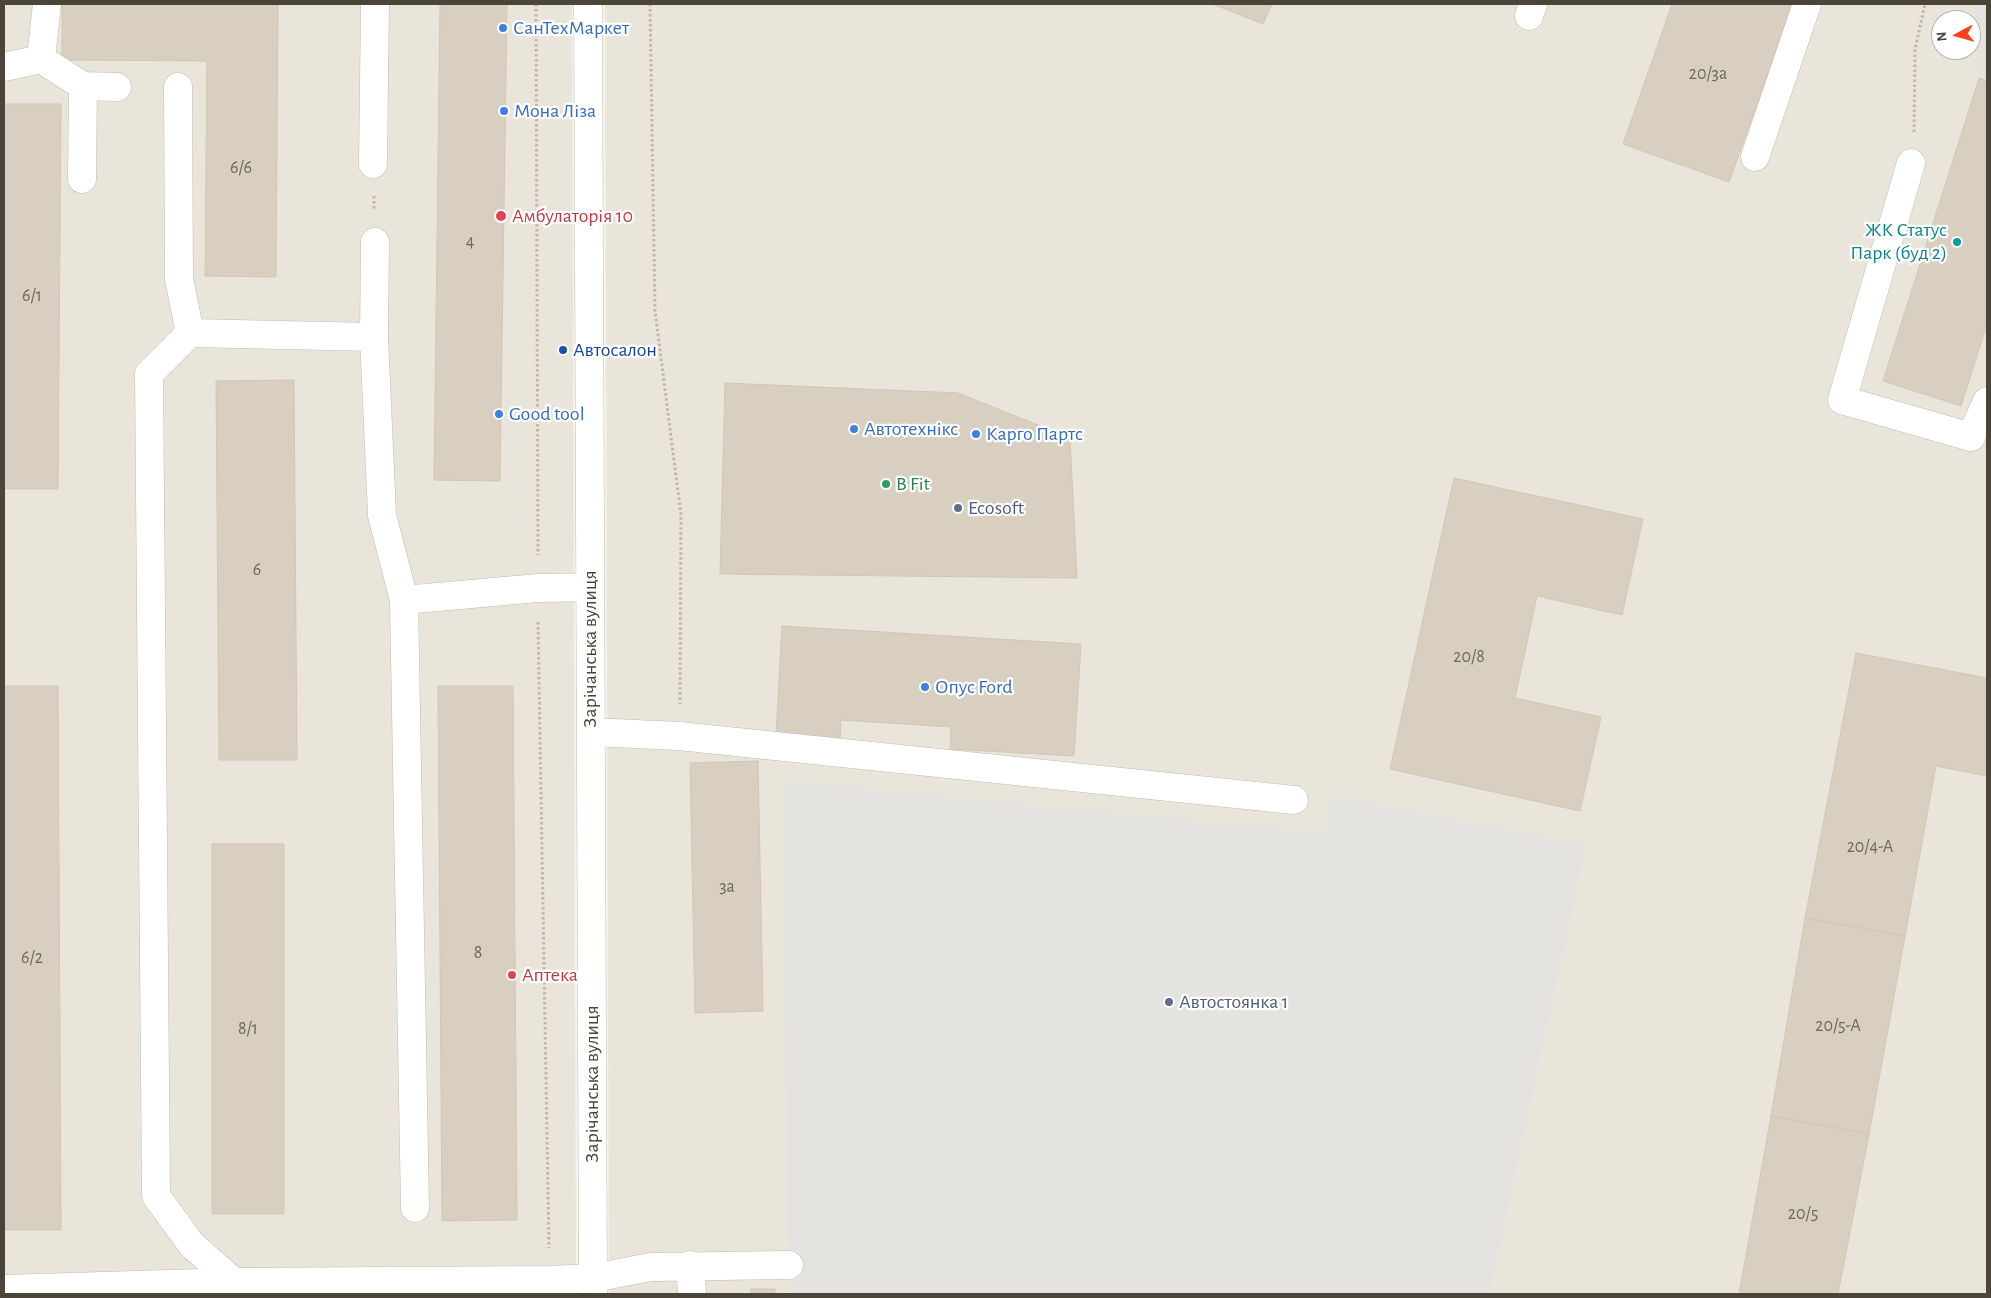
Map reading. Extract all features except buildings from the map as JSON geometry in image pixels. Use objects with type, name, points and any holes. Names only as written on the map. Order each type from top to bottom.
[{"type":"street","points":[[41,59],[47,4]]},
{"type":"street","points":[[373,164],[375,4]]},
{"type":"street","name":"Зарічанська вулиця","points":[[588,4],[592,1286]]},
{"type":"street","points":[[1755,157],[1807,4]]},
{"type":"street","points":[[4,66],[41,59],[83,86],[117,87]]},
{"type":"street","points":[[82,180],[83,86]]},
{"type":"street","points":[[178,87],[180,279],[190,333]]},
{"type":"street","points":[[1911,163],[1842,400],[1971,437],[1987,401]]},
{"type":"street","points":[[375,242],[374,336],[382,515],[404,600],[415,1208]]},
{"type":"street","points":[[234,1282],[192,1245],[156,1196],[149,374],[190,333],[374,336]]},
{"type":"street","points":[[404,600],[538,588],[590,587]]},
{"type":"street","points":[[591,732],[679,736],[1294,800]]},
{"type":"street","points":[[690,1265],[692,1294]]},
{"type":"street","points":[[4,1289],[234,1282],[263,1288],[405,1288],[550,1280],[592,1286],[651,1267],[789,1265]]},
{"type":"path","points":[[536,4],[538,588],[550,1280]]},
{"type":"path","points":[[650,4],[655,311],[681,515],[679,736]]},
{"type":"path","points":[[1911,163],[1914,138],[1915,49],[1925,4]]},
{"type":"path","points":[[373,164],[375,242]]},
{"type":"shaded area","points":[[4,4],[572,4],[576,1294],[4,1294]]},
{"type":"shaded area","points":[[605,4],[1987,4],[1987,1294],[609,1294]]},
{"type":"shaded area","points":[[1974,4],[1987,4],[1987,81],[1979,78],[1978,60],[1981,60],[1981,10],[1974,10]]},
{"type":"shaded area","name":"Автостоянка 1","points":[[785,781],[1326,833],[1331,795],[1586,845],[1489,1294],[791,1294],[787,1211]]},
{"type":"place","name":"СанТехМаркет","points":[[503,28]]},
{"type":"place","name":"Мона Ліза","points":[[504,111]]},
{"type":"place","name":"Амбулаторія 10","points":[[501,216]]},
{"type":"place","name":"ЖК Статус Парк (буд 2)","points":[[1957,242]]},
{"type":"place","name":"Автосалон","points":[[563,350]]},
{"type":"place","name":"Good tool","points":[[499,414]]},
{"type":"place","name":"Автотехнікс","points":[[854,429]]},
{"type":"place","name":"Карго Партс","points":[[976,434]]},
{"type":"place","name":"B Fit","points":[[886,484]]},
{"type":"place","name":"Ecosoft","points":[[958,508]]},
{"type":"place","name":"Опус Ford","points":[[925,687]]},
{"type":"place","name":"Аптека","points":[[512,975]]},
{"type":"place","name":"Автостоянка 1","points":[[1169,1002]]}]
